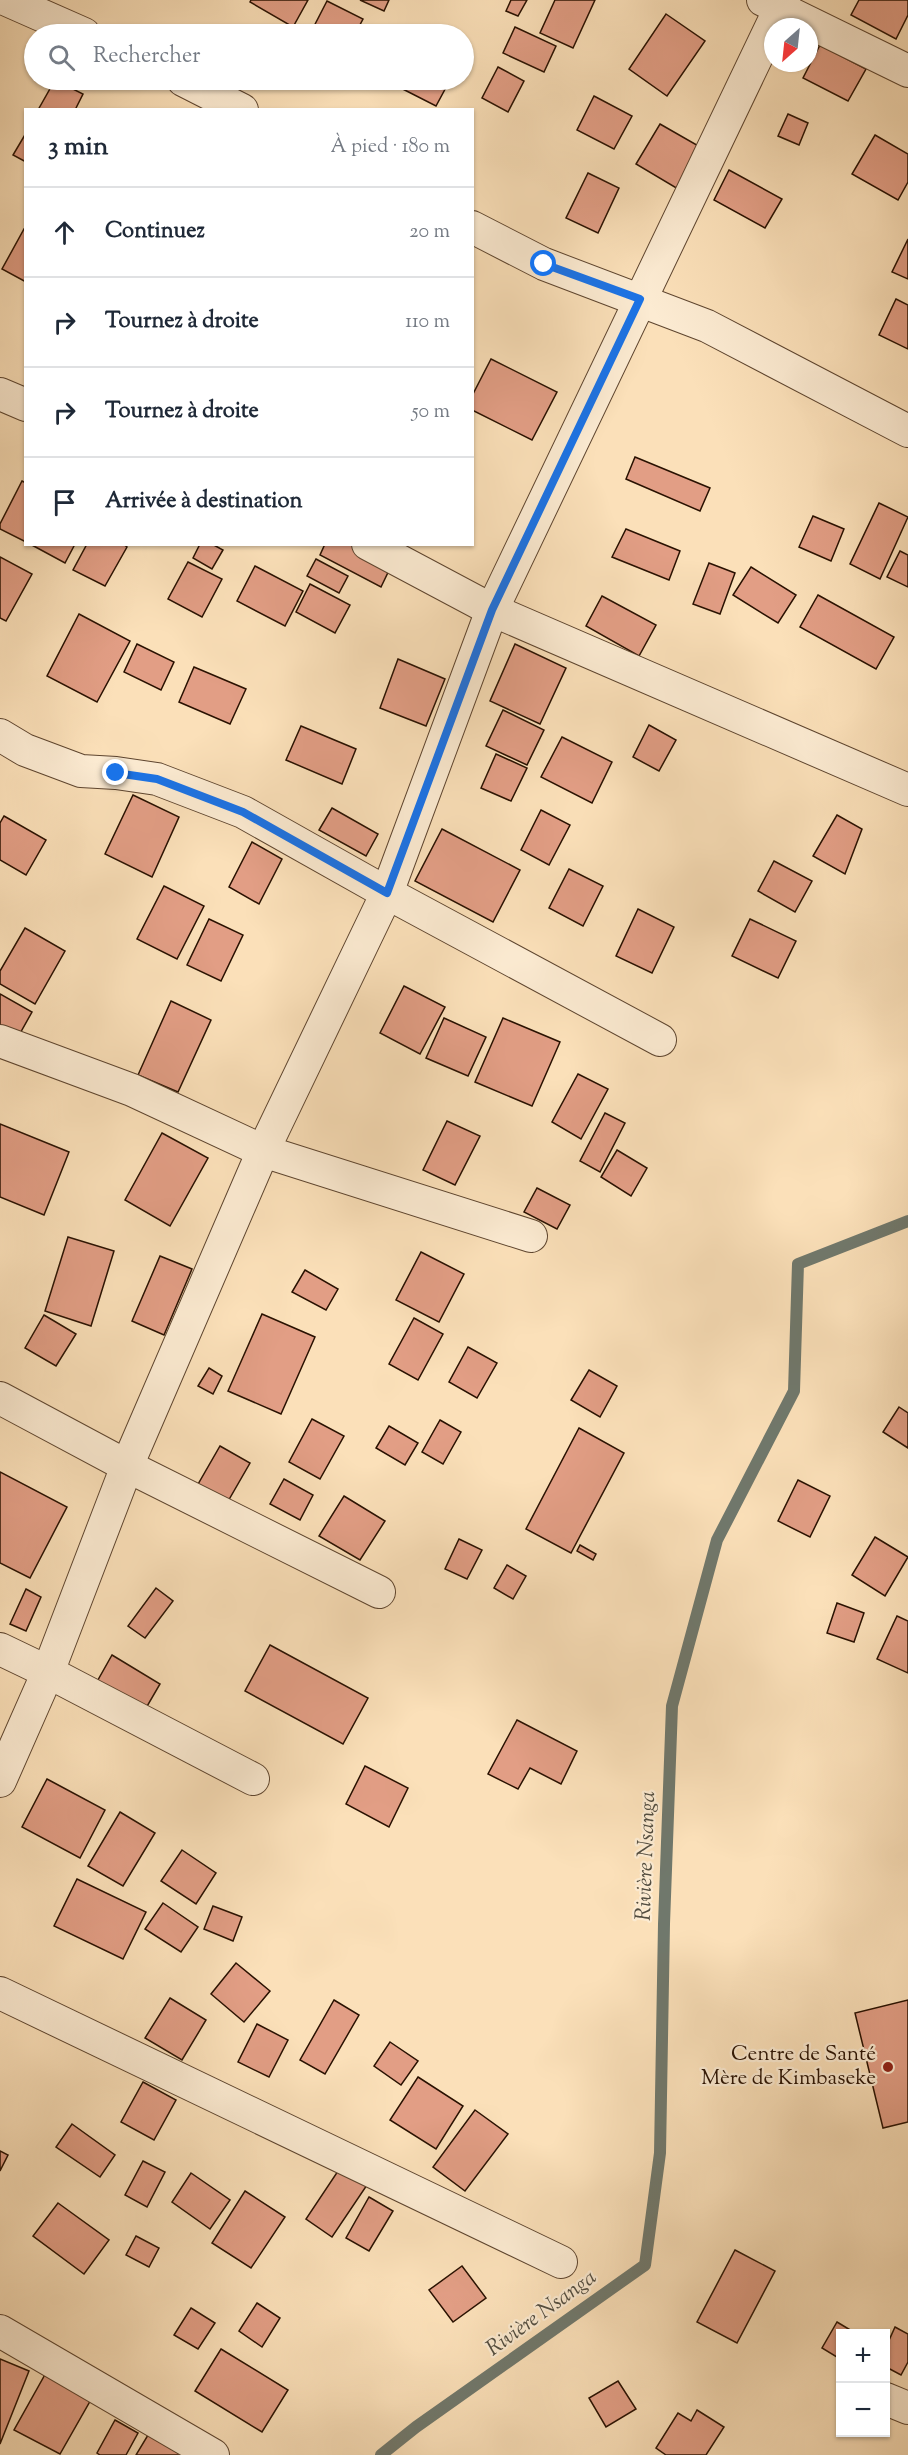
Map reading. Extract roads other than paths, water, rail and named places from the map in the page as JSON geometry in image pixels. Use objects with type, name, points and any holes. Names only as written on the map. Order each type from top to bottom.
[{"type":"street","points":[[7,0],[61,24]]},
{"type":"street","points":[[0,1782],[48,1672],[126,1466],[263,1151],[387,893],[492,610],[640,299],[775,3],[908,71]]},
{"type":"street","points":[[203,90],[238,108]]},
{"type":"street","points":[[474,228],[544,264],[707,326],[908,431]]},
{"type":"street","points":[[0,393],[24,404]]},
{"type":"street","points":[[372,546],[492,610],[908,790]]},
{"type":"street","points":[[0,735],[25,750],[81,771],[157,779],[243,812],[387,893],[660,1040]]},
{"type":"street","points":[[0,1041],[132,1090],[263,1151],[531,1236]]},
{"type":"street","points":[[0,1398],[126,1466],[379,1592]]},
{"type":"street","points":[[0,1649],[253,1779]]},
{"type":"street","points":[[0,1993],[561,2262]]},
{"type":"street","points":[[0,2331],[213,2455]]},
{"type":"street","points":[[890,2400],[908,2408]]},
{"type":"waterway","name":"Rivière Nsanga","points":[[381,2455],[416,2427],[645,2265],[660,2153],[664,1924],[672,1706],[717,1540],[794,1391],[798,1264],[908,1221]]},
{"type":"place","name":"Centre de Santé Mère de Kimbaseke","points":[[888,2067]]}]
